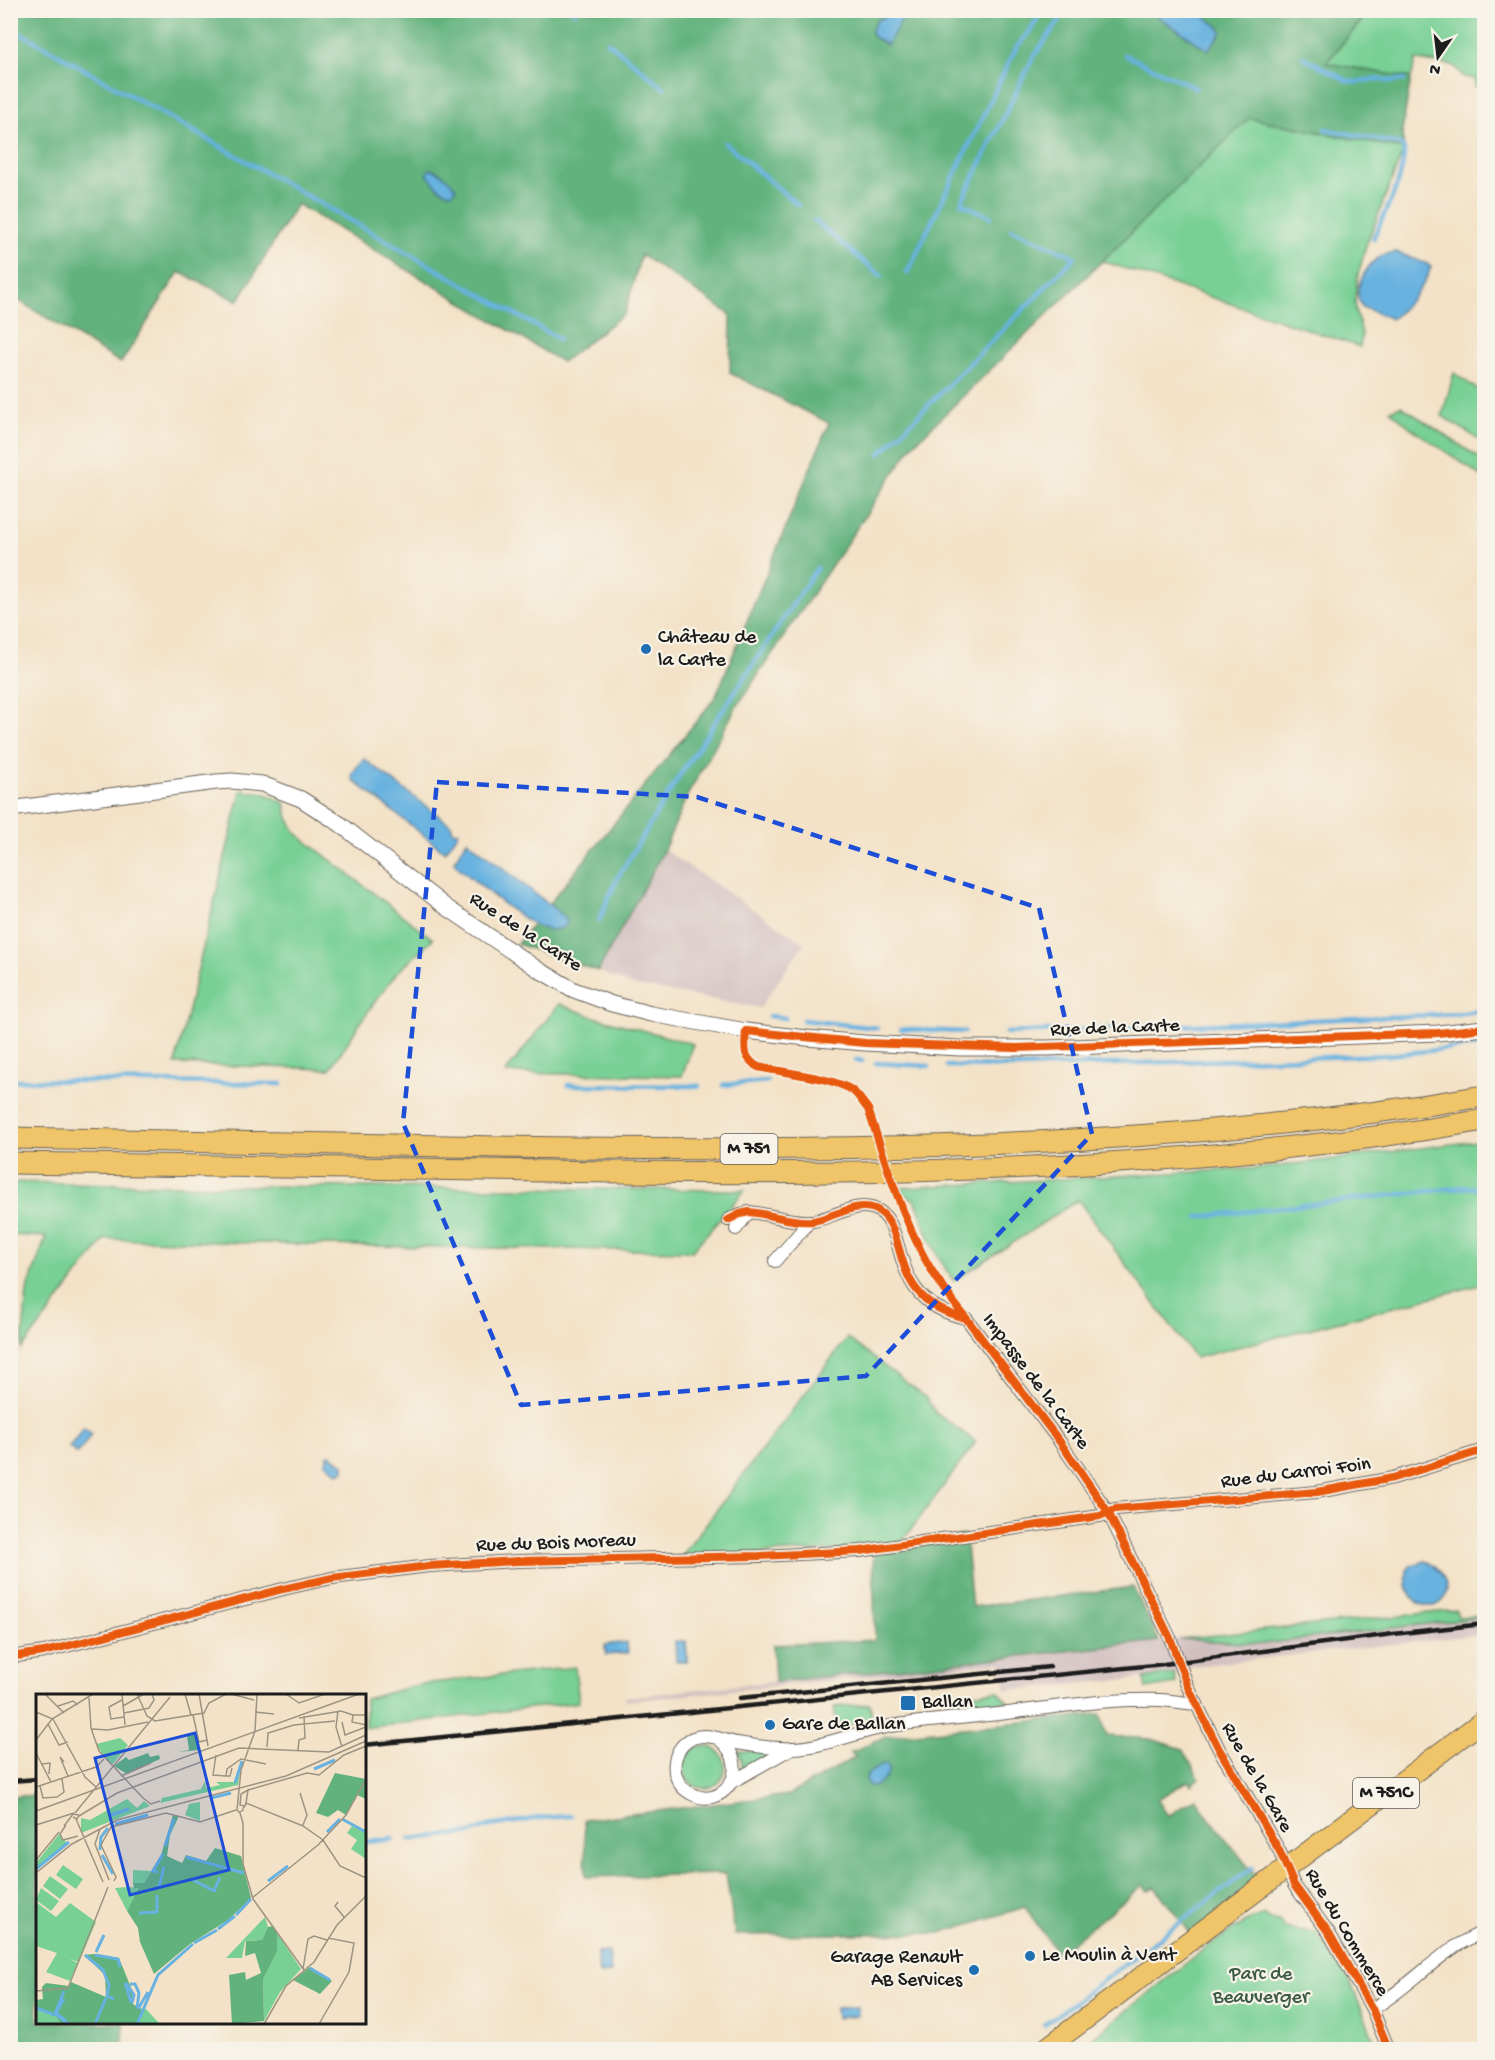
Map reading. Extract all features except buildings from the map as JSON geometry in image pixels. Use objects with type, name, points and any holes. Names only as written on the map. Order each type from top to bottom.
[{"type":"highway","name":"M 751","points":[[10,1138],[635,1149],[831,1148],[1095,1139],[1222,1129],[1348,1116],[1485,1096]]},
{"type":"highway","name":"M 751","points":[[10,1163],[657,1173],[842,1172],[980,1168],[1097,1163],[1224,1153],[1341,1141],[1485,1120]]},
{"type":"main road","name":"M 751C","points":[[1044,2049],[1485,1720]]},
{"type":"street","name":"Rue de la Carte","points":[[10,809],[216,782],[247,782],[277,789],[313,805],[446,907],[506,949],[574,990],[612,1004],[651,1014],[746,1031],[865,1043],[1016,1048],[1438,1033],[1485,1028]]},
{"type":"street","name":"Impasse de la Carte","points":[[732,1225],[740,1214],[749,1212],[810,1221],[860,1207],[881,1213],[894,1233],[907,1275],[917,1293],[932,1305],[954,1316],[966,1318],[1060,1442],[1108,1512],[1170,1638],[1197,1704]]},
{"type":"street","points":[[775,1261],[810,1221]]},
{"type":"street","name":"Rue du Carroi Foin","points":[[1108,1512],[1115,1509],[1317,1492],[1393,1478],[1485,1450]]},
{"type":"street","name":"Rue du Bois Moreau","points":[[10,1657],[44,1652],[332,1578],[429,1566],[518,1561],[860,1551],[1100,1516],[1108,1512]]},
{"type":"street","points":[[720,1740],[733,1755],[734,1774],[730,1783],[723,1791],[713,1796],[692,1795],[677,1780],[674,1770],[675,1760],[684,1744],[701,1736],[740,1744],[792,1748],[837,1741],[888,1727],[1018,1712],[1131,1700],[1197,1704]]},
{"type":"street","name":"Rue de la Gare","points":[[1197,1704],[1219,1749],[1288,1867]]},
{"type":"street","points":[[730,1783],[792,1748]]},
{"type":"street","name":"Rue du Commerce","points":[[1288,1867],[1294,1885],[1329,1934],[1372,2009],[1389,2049]]},
{"type":"street","points":[[1372,2009],[1390,1999],[1454,1947],[1485,1932]]},
{"type":"highlighted area","points":[[437,782],[697,797],[1039,908],[1092,1134],[866,1376],[521,1405],[403,1123]]},
{"type":"shaded area","points":[[664,850],[804,943],[760,1008],[631,985],[598,971]]},
{"type":"shaded area","points":[[1484,1616],[1484,1634],[1193,1666],[1175,1674],[1144,1678],[1006,1690],[1001,1663],[626,1701],[625,1697],[1179,1639],[1262,1644]]},
{"type":"green space","points":[[1370,10],[1326,63],[1411,78],[1402,131],[1404,149],[1249,118],[912,446],[737,706],[687,796],[664,850],[598,971],[517,944],[715,698],[829,423],[730,373],[731,315],[641,255],[625,313],[562,362],[297,204],[238,301],[179,272],[121,363],[11,296],[10,11]]},
{"type":"green space","points":[[1370,11],[1484,11],[1484,88],[1475,87],[1475,79],[1464,77],[1453,65],[1416,60],[1411,78],[1326,63]]},
{"type":"green space","points":[[1249,118],[1404,149],[1367,243],[1358,275],[1355,299],[1356,313],[1362,333],[1360,347],[1102,261]]},
{"type":"green space","points":[[1454,373],[1484,394],[1484,443],[1442,416]]},
{"type":"green space","points":[[1401,406],[1484,461],[1484,478],[1411,428],[1390,410]]},
{"type":"green space","points":[[241,791],[264,793],[285,803],[288,818],[297,834],[433,939],[396,974],[330,1069],[175,1064]]},
{"type":"green space","points":[[559,1004],[591,1016],[693,1044],[682,1076],[505,1073]]},
{"type":"green space","points":[[1484,1140],[1484,1284],[1195,1358],[1078,1200],[954,1281],[936,1252],[916,1201],[896,1188],[1263,1168]]},
{"type":"green space","points":[[11,1182],[745,1190],[692,1251],[105,1239],[22,1349],[27,1291],[46,1237],[11,1235]]},
{"type":"green space","points":[[847,1338],[925,1397],[937,1414],[976,1442],[898,1547],[681,1557]]},
{"type":"green space","points":[[965,1535],[972,1607],[1133,1587],[1159,1641],[775,1682],[773,1645],[875,1640],[873,1550]]},
{"type":"green space","points":[[1456,1610],[1458,1617],[1484,1615],[1484,1617],[1262,1644],[1179,1639]]},
{"type":"green space","points":[[575,1667],[579,1702],[366,1728],[366,1699],[421,1684]]},
{"type":"green space","points":[[1174,1673],[1176,1684],[1146,1689],[1144,1678]]},
{"type":"green space","points":[[998,1691],[1008,1702],[958,1708],[957,1695]]},
{"type":"green space","points":[[870,1704],[872,1716],[860,1722],[837,1727],[834,1707]]},
{"type":"green space","points":[[1100,1714],[1107,1736],[1151,1739],[1183,1749],[1199,1778],[1191,1785],[1188,1781],[1157,1799],[1168,1816],[1196,1798],[1206,1814],[1263,1885],[1194,1938],[1155,1887],[1148,1891],[1143,1885],[1058,1954],[1025,1907],[940,1933],[735,1935],[726,1874],[586,1877],[584,1820],[788,1795],[856,1757],[850,1753],[886,1736]]},
{"type":"green space","points":[[704,1746],[712,1747],[719,1752],[724,1759],[724,1775],[719,1782],[712,1787],[704,1788],[696,1787],[689,1782],[684,1775],[683,1767],[684,1759],[689,1752],[696,1747]]},
{"type":"green space","points":[[738,1751],[775,1751],[742,1771],[742,1761]]},
{"type":"green space","points":[[36,1795],[36,2024],[124,2024],[123,2042],[69,2047],[11,2047],[11,1797]]},
{"type":"green space","name":"Parc de Beauverger","points":[[1265,1915],[1268,1919],[1279,1921],[1285,1928],[1316,1933],[1346,1972],[1378,2049],[1077,2050],[1208,1946],[1245,1922]]},
{"type":"water","points":[[892,11],[907,11],[887,45],[872,36],[871,31],[877,20],[890,15]]},
{"type":"water","points":[[1149,11],[1197,11],[1218,26],[1222,32],[1208,50]]},
{"type":"water","points":[[430,169],[448,179],[456,188],[452,193],[444,191],[435,184],[427,174]]},
{"type":"water","points":[[1396,252],[1431,267],[1420,289],[1392,319],[1362,307],[1358,299],[1358,292],[1361,280],[1372,263],[1383,255]]},
{"type":"water","points":[[364,759],[451,825],[453,831],[459,832],[445,852],[353,780],[353,773]]},
{"type":"water","points":[[467,840],[565,917],[567,923],[564,927],[550,930],[535,925],[500,901],[457,866],[454,861]]},
{"type":"water","points":[[84,1428],[92,1434],[77,1454],[69,1447]]},
{"type":"water","points":[[330,1455],[344,1464],[344,1471],[338,1473],[326,1463],[327,1456]]},
{"type":"water","points":[[1425,1561],[1437,1568],[1445,1581],[1447,1592],[1444,1600],[1437,1605],[1420,1604],[1412,1597],[1407,1586],[1407,1570],[1412,1565]]},
{"type":"water","points":[[675,1641],[686,1641],[687,1661],[676,1661]]},
{"type":"water","points":[[627,1642],[628,1653],[606,1655],[605,1645]]},
{"type":"water","points":[[886,1764],[889,1771],[886,1777],[874,1787],[869,1786],[866,1780],[867,1775]]},
{"type":"water","points":[[609,1952],[611,1973],[599,1974],[597,1953]]},
{"type":"water","points":[[858,2007],[858,2016],[837,2018],[836,2008]]},
{"type":"waterway","points":[[572,10],[575,13]]},
{"type":"waterway","points":[[907,273],[1016,48],[1032,28],[1042,10]]},
{"type":"waterway","points":[[991,217],[961,203],[1034,56],[1067,10]]},
{"type":"waterway","points":[[10,27],[559,339]]},
{"type":"waterway","points":[[608,42],[664,88]]},
{"type":"waterway","points":[[1125,55],[1196,88]]},
{"type":"waterway","points":[[1303,57],[1346,80],[1356,82],[1375,79],[1404,80]]},
{"type":"waterway","points":[[1325,129],[1399,144],[1404,149],[1397,184],[1373,239]]},
{"type":"waterway","points":[[725,143],[798,205]]},
{"type":"waterway","points":[[814,220],[881,276]]},
{"type":"waterway","points":[[880,454],[1075,257],[1011,229]]},
{"type":"waterway","points":[[599,920],[618,877],[678,778],[817,568]]},
{"type":"waterway","points":[[1006,1033],[1457,1014],[1484,1010]]},
{"type":"waterway","points":[[769,1016],[785,1018]]},
{"type":"waterway","points":[[803,1020],[877,1028]]},
{"type":"waterway","points":[[901,1029],[965,1032]]},
{"type":"waterway","points":[[947,1066],[1020,1067],[1388,1055],[1484,1045]]},
{"type":"waterway","points":[[856,1060],[862,1061]]},
{"type":"waterway","points":[[876,1063],[929,1066]]},
{"type":"waterway","points":[[10,1080],[282,1084]]},
{"type":"waterway","points":[[723,1085],[767,1081]]},
{"type":"waterway","points":[[568,1085],[699,1086]]},
{"type":"waterway","points":[[1198,1217],[1465,1187],[1481,1189]]},
{"type":"waterway","points":[[409,1839],[471,1833],[489,1826],[571,1816]]},
{"type":"waterway","points":[[366,1842],[393,1839]]},
{"type":"waterway","points":[[1044,2025],[1252,1868]]},
{"type":"railway","points":[[366,1745],[1164,1664],[1484,1624]]},
{"type":"railway","points":[[740,1698],[1050,1667]]},
{"type":"railway","points":[[10,1781],[36,1779]]},
{"type":"cycle path","points":[[966,1318],[937,1279],[914,1236],[892,1182],[868,1109],[853,1091],[845,1086],[808,1076],[758,1067],[747,1056],[746,1031],[865,1043],[1016,1048],[1438,1033],[1484,1028]]},
{"type":"cycle path","points":[[728,1220],[749,1212],[797,1221],[813,1221],[852,1208],[875,1209],[886,1218],[893,1230],[910,1280],[922,1296],[940,1309],[966,1318],[1060,1442],[1108,1512],[1170,1638],[1188,1687],[1219,1749],[1279,1850],[1294,1885],[1329,1933],[1372,2009],[1389,2050]]},
{"type":"cycle path","points":[[10,1657],[44,1652],[332,1578],[429,1566],[518,1561],[760,1556],[860,1551],[1100,1516],[1115,1509],[1317,1492],[1393,1478],[1484,1450]]},
{"type":"place","name":"Château de la Carte","points":[[646,649]]},
{"type":"place","name":"Ballan","points":[[908,1703]]},
{"type":"place","name":"Gare de Ballan","points":[[770,1725]]},
{"type":"place","name":"Le Moulin à Vent","points":[[1030,1956]]},
{"type":"place","name":"Garage Renault AB Services","points":[[974,1970]]}]
